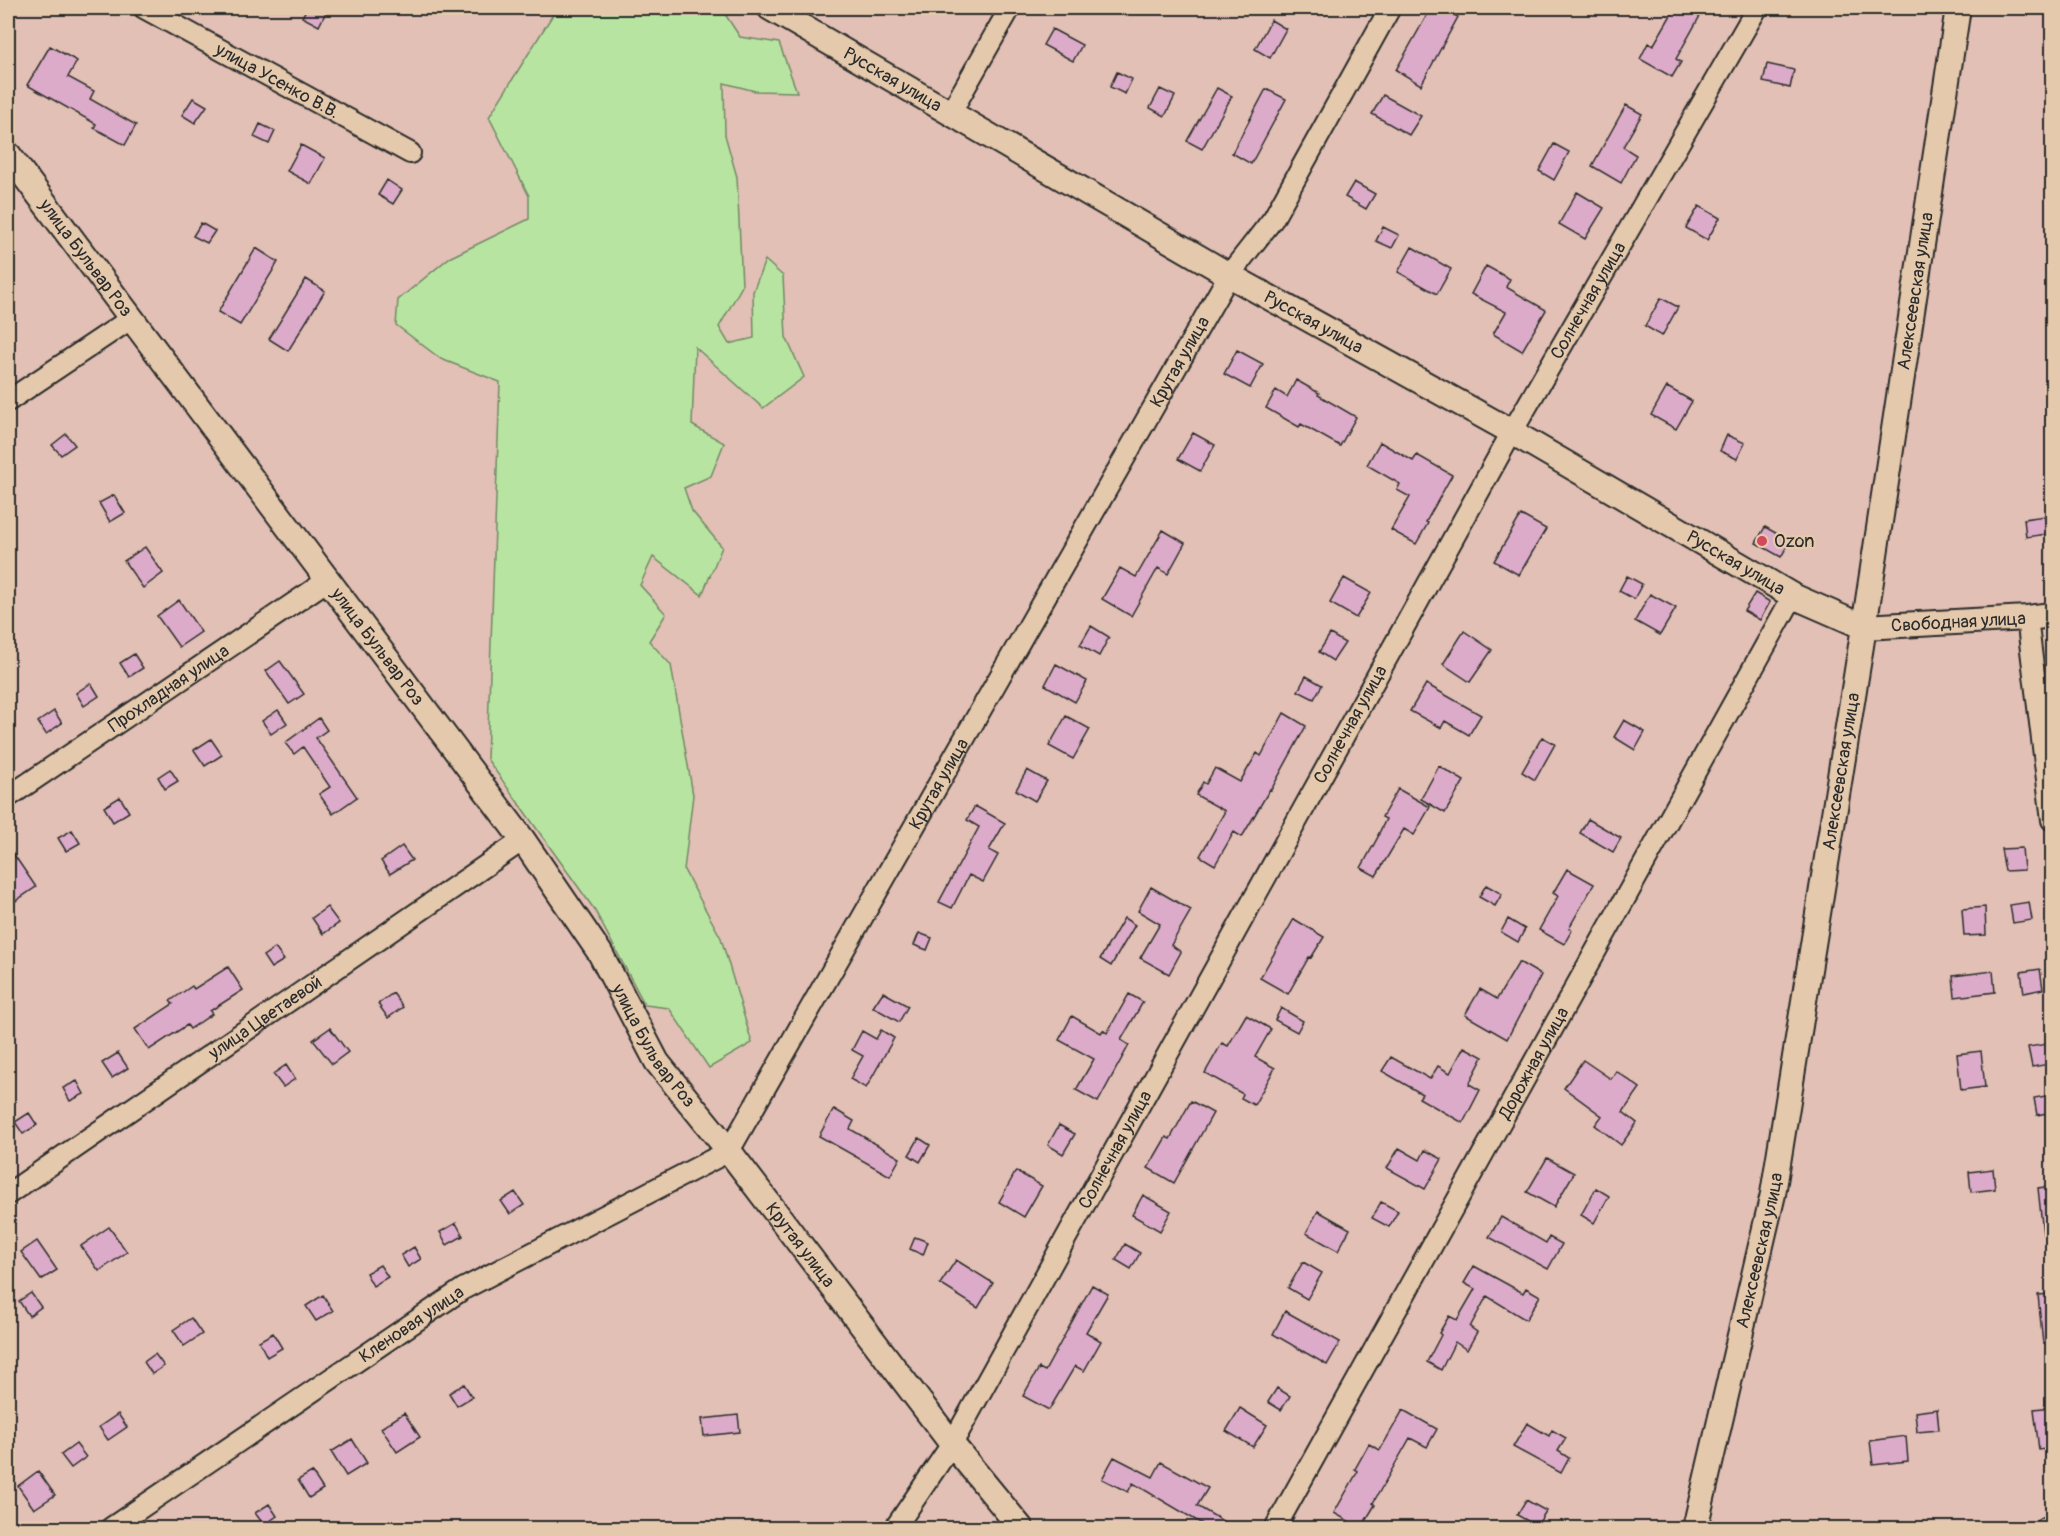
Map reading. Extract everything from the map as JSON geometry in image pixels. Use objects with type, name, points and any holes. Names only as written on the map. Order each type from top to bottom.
[{"type":"street","name":"улица Усенко В.В.","points":[[144,8],[410,153]]},
{"type":"street","name":"Русская улица","points":[[770,8],[1229,275],[1512,432],[1793,596],[1864,627]]},
{"type":"street","points":[[951,112],[1010,8]]},
{"type":"street","name":"Крутая улица","points":[[1021,1528],[952,1444],[729,1151],[1229,275],[1273,219],[1389,8]]},
{"type":"street","name":"Солнечная улица","points":[[895,1528],[952,1444],[1512,432],[1757,8]]},
{"type":"street","name":"Алексеевская улица","points":[[1695,1528],[1773,1194],[1864,627],[1952,60],[1958,8]]},
{"type":"street","name":"улица Бульвар Роз","points":[[8,154],[523,840],[600,953],[657,1062],[729,1151]]},
{"type":"street","points":[[8,401],[132,318]]},
{"type":"street","name":"Прохладная улица","points":[[8,797],[328,580]]},
{"type":"street","name":"Дорожная улица","points":[[1275,1528],[1793,596]]},
{"type":"street","name":"Свободная улица","points":[[1864,627],[2052,615]]},
{"type":"street","points":[[2027,618],[2052,820]]},
{"type":"street","name":"улица Цветаевой","points":[[8,1194],[523,840]]},
{"type":"street","name":"Кленовая улица","points":[[111,1528],[463,1289],[729,1151]]},
{"type":"street","points":[[2045,1528],[2052,1527]]},
{"type":"green space","points":[[557,8],[721,8],[740,37],[779,43],[797,92],[755,91],[724,83],[725,135],[737,177],[742,286],[719,327],[729,344],[754,338],[753,292],[765,260],[783,276],[786,337],[804,377],[763,408],[695,347],[692,425],[724,443],[711,476],[684,488],[692,511],[722,547],[702,595],[653,557],[640,585],[666,614],[649,641],[671,665],[693,795],[684,870],[721,938],[752,1043],[709,1068],[669,1008],[645,1005],[594,909],[487,759],[500,382],[441,359],[396,325],[398,300],[449,258],[529,219],[529,196],[489,117]]},
{"type":"building","points":[[307,8],[328,8],[319,26],[302,17]]},
{"type":"building","points":[[1431,8],[1441,8],[1458,17],[1421,85],[1396,70]]},
{"type":"building","points":[[1675,8],[1688,8],[1701,14],[1676,59],[1681,62],[1672,77],[1640,59],[1648,43],[1653,46]]},
{"type":"building","points":[[1271,20],[1286,29],[1270,58],[1255,49]]},
{"type":"building","points":[[1052,29],[1082,45],[1073,61],[1043,45]]},
{"type":"building","points":[[50,46],[77,61],[68,77],[94,91],[90,99],[136,125],[125,145],[94,128],[96,124],[27,85]]},
{"type":"building","points":[[1767,64],[1794,70],[1790,88],[1763,82]]},
{"type":"building","points":[[1117,72],[1132,79],[1125,94],[1110,87]]},
{"type":"building","points":[[1217,88],[1232,96],[1202,149],[1187,141]]},
{"type":"building","points":[[1160,89],[1175,96],[1165,116],[1150,108]]},
{"type":"building","points":[[1266,89],[1286,99],[1251,164],[1232,153]]},
{"type":"building","points":[[1383,95],[1421,116],[1409,135],[1372,114]]},
{"type":"building","points":[[193,98],[207,106],[195,123],[182,115]]},
{"type":"building","points":[[1626,105],[1642,114],[1623,147],[1636,155],[1621,183],[1592,166]]},
{"type":"building","points":[[260,124],[275,131],[269,144],[254,137]]},
{"type":"building","points":[[1554,144],[1569,152],[1554,180],[1539,171]]},
{"type":"building","points":[[301,145],[325,158],[311,184],[287,171]]},
{"type":"building","points":[[387,180],[402,190],[393,204],[378,195]]},
{"type":"building","points":[[1354,182],[1375,194],[1366,209],[1345,197]]},
{"type":"building","points":[[1577,192],[1604,208],[1585,239],[1559,224]]},
{"type":"building","points":[[1699,206],[1720,218],[1707,240],[1686,228]]},
{"type":"building","points":[[201,223],[215,231],[207,243],[193,236]]},
{"type":"building","points":[[1383,227],[1399,235],[1392,248],[1376,241]]},
{"type":"building","points":[[1412,247],[1451,269],[1437,294],[1398,272]]},
{"type":"building","points":[[256,248],[278,262],[240,325],[218,312]]},
{"type":"building","points":[[1486,266],[1510,279],[1506,287],[1546,310],[1522,351],[1493,334],[1506,312],[1471,294]]},
{"type":"building","points":[[306,279],[325,291],[288,351],[269,339]]},
{"type":"building","points":[[1661,298],[1678,307],[1662,336],[1645,326]]},
{"type":"building","points":[[1237,350],[1263,364],[1250,388],[1224,374]]},
{"type":"building","points":[[1296,380],[1356,417],[1340,446],[1301,424],[1299,427],[1266,408],[1276,390],[1287,397]]},
{"type":"building","points":[[1667,387],[1692,401],[1676,429],[1651,415]]},
{"type":"building","points":[[1193,433],[1215,445],[1200,471],[1178,459]]},
{"type":"building","points":[[66,434],[75,445],[61,455],[52,445]]},
{"type":"building","points":[[1727,435],[1745,443],[1737,459],[1720,451]]},
{"type":"building","points":[[1380,442],[1413,461],[1417,455],[1452,475],[1416,544],[1391,530],[1410,497],[1397,490],[1400,484],[1367,465]]},
{"type":"building","points":[[114,495],[125,513],[110,522],[99,503]]},
{"type":"building","points":[[1521,515],[1546,529],[1519,575],[1494,561]]},
{"type":"building","points":[[2045,516],[2047,534],[2026,537],[2024,519]]},
{"type":"building","points":[[1765,527],[1790,541],[1781,557],[1756,543]]},
{"type":"building","points":[[1163,530],[1185,543],[1168,574],[1158,568],[1131,616],[1102,599],[1120,568],[1136,577]]},
{"type":"building","points":[[145,547],[163,573],[143,588],[124,561]]},
{"type":"building","points":[[1627,576],[1642,584],[1634,599],[1619,591]]},
{"type":"building","points":[[1344,578],[1371,593],[1356,618],[1330,603]]},
{"type":"building","points":[[1755,593],[1770,602],[1760,620],[1744,611]]},
{"type":"building","points":[[1650,594],[1676,608],[1660,635],[1635,621]]},
{"type":"building","points":[[179,600],[201,632],[179,647],[157,616]]},
{"type":"building","points":[[1091,626],[1109,637],[1099,656],[1080,645]]},
{"type":"building","points":[[1464,631],[1492,650],[1470,682],[1443,664]]},
{"type":"building","points":[[1330,634],[1345,643],[1333,661],[1319,652]]},
{"type":"building","points":[[134,654],[143,668],[129,677],[120,663]]},
{"type":"building","points":[[280,661],[304,694],[289,704],[266,671]]},
{"type":"building","points":[[1056,664],[1087,681],[1075,702],[1045,685]]},
{"type":"building","points":[[1306,676],[1322,685],[1314,699],[1298,691]]},
{"type":"building","points":[[91,683],[99,696],[84,706],[76,693]]},
{"type":"building","points":[[1426,684],[1481,715],[1469,735],[1445,721],[1441,728],[1410,711]]},
{"type":"building","points":[[278,710],[287,723],[271,734],[262,721]]},
{"type":"building","points":[[54,711],[62,723],[46,734],[38,722]]},
{"type":"building","points":[[1284,713],[1306,726],[1242,837],[1234,832],[1215,865],[1200,856],[1225,811],[1196,795],[1203,782],[1206,784],[1215,768],[1240,782],[1257,753],[1261,756]]},
{"type":"building","points":[[1066,716],[1090,729],[1073,759],[1049,746]]},
{"type":"building","points":[[319,718],[327,730],[316,738],[357,797],[333,814],[319,794],[330,787],[303,747],[294,754],[285,743]]},
{"type":"building","points":[[1624,720],[1645,732],[1635,750],[1614,737]]},
{"type":"building","points":[[1542,737],[1555,744],[1535,780],[1522,772]]},
{"type":"building","points":[[211,739],[222,755],[205,766],[194,750]]},
{"type":"building","points":[[1439,766],[1464,781],[1445,813],[1421,799]]},
{"type":"building","points":[[170,769],[178,781],[165,789],[158,777]]},
{"type":"building","points":[[1027,770],[1047,781],[1035,801],[1016,790]]},
{"type":"building","points":[[1398,789],[1430,807],[1414,835],[1404,829],[1376,876],[1361,868],[1386,819],[1382,817]]},
{"type":"building","points":[[120,797],[129,812],[113,822],[104,807]]},
{"type":"building","points":[[975,806],[1005,823],[989,850],[998,855],[983,882],[969,875],[952,908],[939,902],[979,827],[967,820]]},
{"type":"building","points":[[1588,819],[1621,838],[1613,852],[1580,833]]},
{"type":"building","points":[[72,830],[80,843],[66,851],[58,838]]},
{"type":"building","points":[[8,846],[36,887],[8,906]]},
{"type":"building","points":[[402,846],[412,860],[390,874],[381,861]]},
{"type":"building","points":[[2022,848],[2024,870],[2005,871],[2001,849]]},
{"type":"building","points":[[1567,869],[1594,884],[1569,928],[1572,930],[1564,944],[1539,930],[1558,896],[1553,893]]},
{"type":"building","points":[[1486,885],[1502,894],[1495,906],[1479,897]]},
{"type":"building","points":[[1151,887],[1191,910],[1171,945],[1181,952],[1169,974],[1140,958],[1160,924],[1138,911]]},
{"type":"building","points":[[2029,902],[2032,920],[2013,923],[2010,905]]},
{"type":"building","points":[[327,907],[339,923],[323,934],[312,918]]},
{"type":"building","points":[[1985,907],[1986,935],[1964,936],[1962,909]]},
{"type":"building","points":[[1124,918],[1135,925],[1111,966],[1100,959]]},
{"type":"building","points":[[1294,919],[1324,937],[1311,958],[1309,957],[1288,994],[1260,978]]},
{"type":"building","points":[[1508,919],[1525,929],[1518,942],[1501,932]]},
{"type":"building","points":[[919,933],[932,938],[927,950],[914,945]]},
{"type":"building","points":[[275,948],[284,960],[271,968],[263,956]]},
{"type":"building","points":[[1519,962],[1541,975],[1507,1039],[1465,1015],[1480,989],[1497,999]]},
{"type":"building","points":[[228,967],[243,990],[210,1011],[212,1014],[190,1029],[187,1025],[149,1050],[135,1029],[173,1004],[170,1001],[192,986],[194,989]]},
{"type":"building","points":[[2040,969],[2043,989],[2024,993],[2021,972]]},
{"type":"building","points":[[1993,971],[1995,992],[1955,997],[1953,976]]},
{"type":"building","points":[[883,992],[908,1006],[899,1022],[873,1007]]},
{"type":"building","points":[[393,993],[403,1007],[388,1018],[378,1004]]},
{"type":"building","points":[[1129,994],[1143,1002],[1121,1040],[1129,1045],[1098,1102],[1076,1090],[1094,1059],[1059,1040],[1072,1016],[1101,1033],[1103,1030],[1107,1033]]},
{"type":"building","points":[[1281,1008],[1303,1021],[1297,1032],[1275,1020]]},
{"type":"building","points":[[1246,1015],[1271,1029],[1255,1057],[1275,1068],[1254,1105],[1241,1098],[1243,1094],[1205,1073],[1222,1043],[1228,1046]]},
{"type":"building","points":[[330,1028],[348,1052],[332,1064],[313,1040]]},
{"type":"building","points":[[881,1030],[894,1038],[866,1088],[850,1079],[863,1056],[852,1050],[862,1031],[876,1039]]},
{"type":"building","points":[[2047,1044],[2050,1064],[2032,1067],[2028,1047]]},
{"type":"building","points":[[1464,1047],[1483,1057],[1469,1084],[1480,1090],[1463,1123],[1419,1098],[1422,1094],[1382,1071],[1391,1057],[1430,1079],[1438,1066],[1450,1073]]},
{"type":"building","points":[[1981,1051],[1985,1087],[1961,1090],[1957,1054]]},
{"type":"building","points":[[118,1053],[128,1068],[112,1078],[102,1063]]},
{"type":"building","points":[[1583,1060],[1611,1079],[1616,1071],[1640,1088],[1623,1112],[1637,1123],[1621,1145],[1595,1125],[1602,1116],[1564,1088]]},
{"type":"building","points":[[286,1065],[295,1079],[283,1087],[273,1074]]},
{"type":"building","points":[[77,1081],[84,1094],[70,1101],[63,1088]]},
{"type":"building","points":[[2052,1095],[2052,1112],[2037,1115],[2034,1098]]},
{"type":"building","points":[[1191,1101],[1213,1113],[1174,1183],[1148,1168],[1166,1137],[1170,1139]]},
{"type":"building","points":[[834,1109],[854,1121],[850,1129],[900,1158],[890,1176],[819,1136]]},
{"type":"building","points":[[29,1113],[37,1125],[23,1134],[15,1122]]},
{"type":"building","points":[[1059,1125],[1075,1134],[1063,1154],[1048,1145]]},
{"type":"building","points":[[919,1138],[930,1145],[920,1162],[909,1155]]},
{"type":"building","points":[[1399,1148],[1420,1160],[1425,1150],[1442,1159],[1425,1189],[1387,1168]]},
{"type":"building","points":[[1547,1158],[1574,1173],[1554,1207],[1527,1192]]},
{"type":"building","points":[[1993,1169],[1995,1189],[1971,1192],[1969,1172]]},
{"type":"building","points":[[1016,1171],[1042,1186],[1024,1217],[999,1202]]},
{"type":"building","points":[[2052,1186],[2052,1233],[2043,1234],[2038,1188]]},
{"type":"building","points":[[1596,1188],[1609,1196],[1594,1223],[1581,1215]]},
{"type":"building","points":[[515,1192],[524,1205],[510,1214],[501,1201]]},
{"type":"building","points":[[1143,1195],[1171,1211],[1160,1231],[1132,1215]]},
{"type":"building","points":[[1381,1202],[1398,1211],[1389,1227],[1372,1218]]},
{"type":"building","points":[[1318,1211],[1350,1229],[1338,1251],[1306,1233]]},
{"type":"building","points":[[1501,1217],[1546,1243],[1549,1237],[1562,1244],[1548,1269],[1489,1237]]},
{"type":"building","points":[[456,1223],[463,1236],[447,1245],[440,1232]]},
{"type":"building","points":[[109,1227],[127,1252],[99,1271],[81,1246]]},
{"type":"building","points":[[915,1237],[928,1242],[923,1255],[910,1249]]},
{"type":"building","points":[[37,1241],[57,1270],[41,1280],[21,1252]]},
{"type":"building","points":[[1125,1244],[1140,1253],[1131,1269],[1116,1260]]},
{"type":"building","points":[[414,1247],[421,1259],[408,1267],[401,1255]]},
{"type":"building","points":[[956,1260],[993,1283],[978,1308],[940,1284]]},
{"type":"building","points":[[1303,1262],[1322,1273],[1307,1299],[1288,1288]]},
{"type":"building","points":[[380,1265],[388,1277],[373,1286],[366,1273]]},
{"type":"building","points":[[1474,1266],[1523,1293],[1526,1288],[1540,1296],[1526,1320],[1487,1296],[1470,1327],[1477,1332],[1467,1350],[1455,1342],[1441,1370],[1427,1362],[1449,1316],[1457,1320],[1475,1289],[1464,1283]]},
{"type":"building","points":[[1092,1285],[1108,1294],[1086,1332],[1101,1341],[1084,1371],[1075,1366],[1049,1410],[1023,1396],[1039,1368],[1045,1371]]},
{"type":"building","points":[[31,1293],[41,1307],[29,1316],[19,1301]]},
{"type":"building","points":[[2052,1294],[2052,1344],[2043,1344],[2038,1295]]},
{"type":"building","points":[[323,1295],[333,1311],[316,1321],[306,1306]]},
{"type":"building","points":[[1285,1311],[1340,1342],[1327,1365],[1273,1334]]},
{"type":"building","points":[[191,1318],[202,1334],[184,1346],[173,1330]]},
{"type":"building","points":[[273,1333],[282,1348],[267,1357],[259,1341]]},
{"type":"building","points":[[155,1354],[164,1366],[152,1374],[144,1362]]},
{"type":"building","points":[[464,1384],[472,1397],[457,1406],[449,1393]]},
{"type":"building","points":[[1277,1388],[1290,1396],[1281,1410],[1268,1402]]},
{"type":"building","points":[[2052,1407],[2052,1448],[2039,1450],[2034,1409]]},
{"type":"building","points":[[1240,1408],[1267,1425],[1253,1447],[1226,1431]]},
{"type":"building","points":[[1937,1409],[1939,1430],[1917,1432],[1915,1412]]},
{"type":"building","points":[[1403,1410],[1437,1429],[1427,1447],[1410,1438],[1361,1528],[1334,1513],[1358,1471],[1355,1469],[1369,1444],[1380,1450]]},
{"type":"building","points":[[404,1413],[420,1437],[397,1452],[381,1428]]},
{"type":"building","points":[[118,1414],[127,1427],[108,1440],[99,1427]]},
{"type":"building","points":[[738,1415],[740,1432],[704,1436],[702,1419]]},
{"type":"building","points":[[1527,1423],[1549,1436],[1552,1430],[1566,1438],[1558,1451],[1569,1458],[1561,1473],[1513,1447]]},
{"type":"building","points":[[1906,1436],[1908,1461],[1873,1465],[1870,1441]]},
{"type":"building","points":[[352,1439],[367,1463],[346,1476],[331,1452]]},
{"type":"building","points":[[76,1444],[86,1457],[71,1468],[61,1455]]},
{"type":"building","points":[[1114,1457],[1153,1477],[1161,1462],[1208,1488],[1197,1506],[1235,1528],[1209,1528],[1133,1483],[1128,1492],[1102,1479]]},
{"type":"building","points":[[38,1471],[55,1495],[34,1509],[18,1486]]},
{"type":"building","points":[[312,1472],[323,1489],[309,1498],[298,1480]]},
{"type":"building","points":[[1526,1500],[1546,1511],[1537,1526],[1517,1515]]},
{"type":"building","points":[[269,1504],[277,1516],[264,1525],[255,1513]]},
{"type":"place","name":"Ozon","points":[[1762,541]]}]
